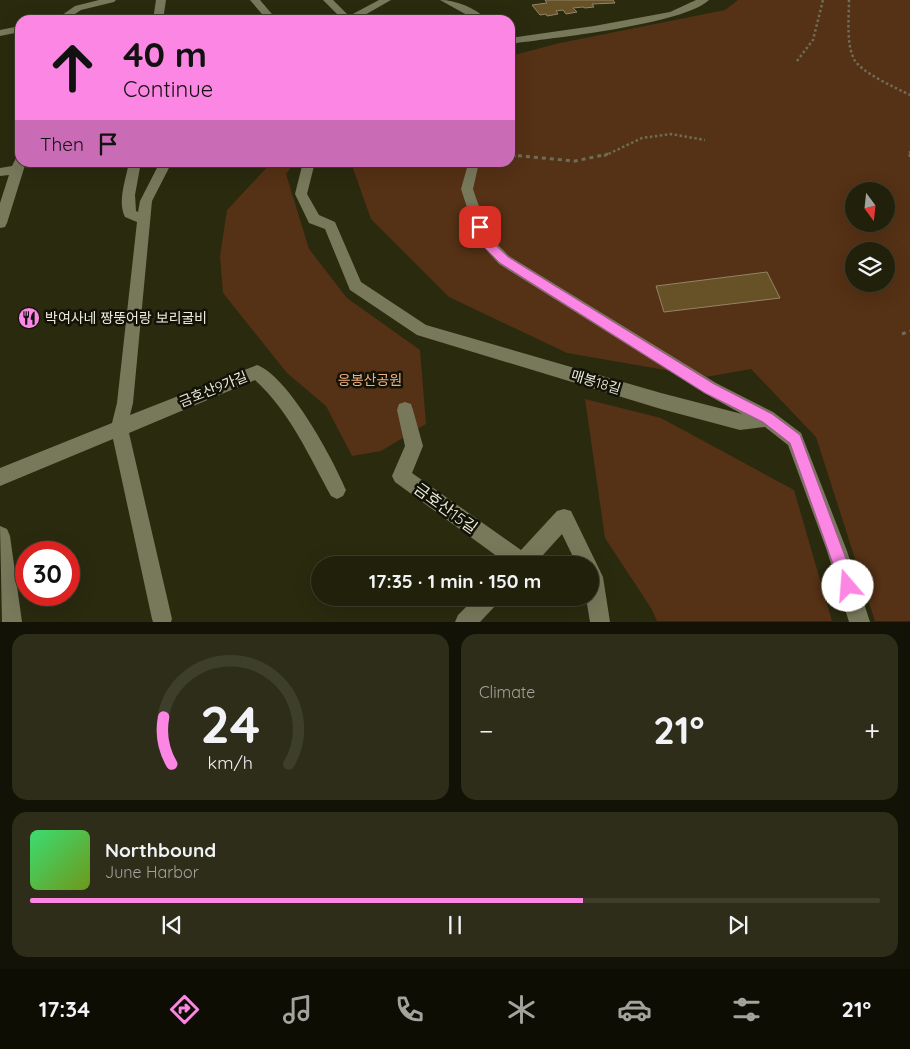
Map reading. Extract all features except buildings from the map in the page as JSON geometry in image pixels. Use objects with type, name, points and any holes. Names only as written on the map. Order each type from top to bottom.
[{"type":"street","points":[[66,15],[80,4],[110,0]]},
{"type":"street","points":[[159,15],[161,0]]},
{"type":"street","points":[[255,0],[268,15]]},
{"type":"street","points":[[328,0],[343,15]]},
{"type":"street","points":[[358,15],[386,0]]},
{"type":"street","points":[[445,0],[476,15]]},
{"type":"street","points":[[515,40],[594,29],[673,14],[704,0]]},
{"type":"street","points":[[0,33],[15,30]]},
{"type":"street","points":[[0,172],[15,167]]},
{"type":"street","points":[[0,222],[18,167]]},
{"type":"street","points":[[134,167],[130,195],[130,214],[144,219]]},
{"type":"street","points":[[162,619],[119,428],[125,403],[146,201],[163,167]]},
{"type":"street","name":"매봉18길","points":[[308,167],[301,194],[314,219],[330,226],[355,286],[422,330],[661,402],[740,422],[767,418]]},
{"type":"street","points":[[472,167],[467,189],[470,198],[485,241],[504,260],[710,388],[767,418],[795,439],[837,551],[860,622]]},
{"type":"street","name":"금호산9가길","points":[[0,478],[257,372],[272,383],[293,413],[337,490]]},
{"type":"street","name":"금호산15길","points":[[405,410],[414,446],[401,476],[511,556]]},
{"type":"street","name":"금호산15길","points":[[529,556],[564,518],[583,556]]},
{"type":"street","points":[[0,536],[12,622]]},
{"type":"street","points":[[465,622],[481,606]]},
{"type":"street","points":[[597,606],[600,622]]},
{"type":"path","points":[[797,61],[808,52],[818,25],[822,0]]},
{"type":"path","points":[[849,0],[850,41],[854,60],[873,76],[910,95]]},
{"type":"path","points":[[515,155],[575,161],[607,155],[642,138],[671,134],[706,140]]},
{"type":"path","points":[[910,151],[910,157]]},
{"type":"path","points":[[902,334],[910,331]]},
{"type":"green space","points":[[738,0],[910,0],[910,621],[875,621],[816,437],[751,369],[706,377],[567,353],[449,297],[371,219],[352,167],[515,167],[515,55],[560,43],[725,10]]},
{"type":"green space","name":"응봉산공원","points":[[267,167],[291,167],[286,174],[309,249],[347,298],[420,350],[426,424],[381,451],[352,456],[326,406],[287,373],[223,293],[220,256],[227,210]]},
{"type":"green space","points":[[585,399],[661,418],[794,490],[832,621],[657,621],[651,608],[605,538]]},
{"type":"place","name":"박여사네 짱뚱어랑 보리굴비","points":[[29,318]]},
{"type":"route","points":[[480,227],[485,241],[504,260],[710,388],[767,418],[795,439],[837,551],[848,586]]}]
